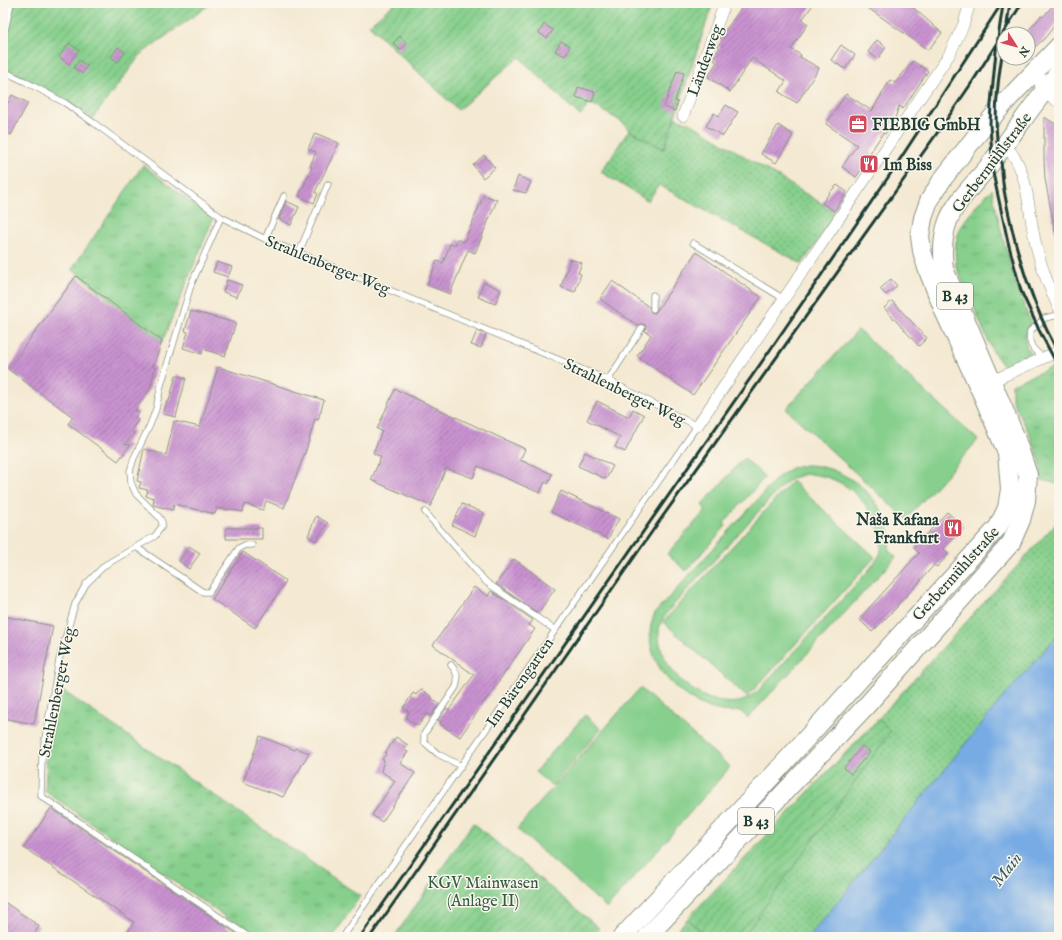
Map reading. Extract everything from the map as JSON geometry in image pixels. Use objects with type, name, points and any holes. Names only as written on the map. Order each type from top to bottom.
[{"type":"main road","name":"Gerbermühlstraße","points":[[647,937],[866,706],[1011,544],[1021,520],[1026,501],[1028,475],[1015,436],[944,311],[927,268],[922,251],[920,236],[923,218],[929,202],[942,180],[976,136],[1059,46]]},
{"type":"main road","name":"Gerbermühlstraße","points":[[622,937],[775,773],[998,527],[1007,508],[1010,489],[1007,453],[987,389],[944,269],[942,251],[943,236],[952,211],[1059,72]]},
{"type":"main road","points":[[942,180],[938,200],[940,206],[945,212],[952,211]]},
{"type":"street","name":"Länderweg","points":[[683,116],[725,3]]},
{"type":"street","name":"Strahlenberger Weg","points":[[697,426],[948,55],[963,26],[970,3]]},
{"type":"street","points":[[1040,67],[1040,84],[1043,92],[1059,102]]},
{"type":"street","points":[[1004,145],[1012,152],[1022,171],[1034,238],[1051,291],[1059,308]]},
{"type":"street","points":[[987,389],[1059,351]]},
{"type":"lane","points":[[3,39],[11,3]]},
{"type":"lane","name":"Strahlenberger Weg","points":[[3,71],[65,103],[220,217],[265,239],[608,380],[697,426]]},
{"type":"lane","points":[[299,252],[328,184]]},
{"type":"lane","points":[[265,239],[284,196]]},
{"type":"lane","name":"Strahlenberger Weg","points":[[220,217],[191,285],[161,384],[156,409],[150,426],[134,458],[130,471],[131,483],[136,494],[162,522],[161,530],[155,536],[105,565],[86,584],[75,604],[59,660],[42,755],[41,796],[249,937]]},
{"type":"lane","points":[[693,243],[784,299]]},
{"type":"lane","points":[[652,309],[653,295]]},
{"type":"lane","points":[[1044,358],[1033,349],[1029,337],[1030,331],[1045,318],[1059,315]]},
{"type":"lane","points":[[608,380],[642,328]]},
{"type":"lane","name":"Im Bärengarten","points":[[342,937],[697,426]]},
{"type":"lane","points":[[425,512],[486,582],[556,630]]},
{"type":"lane","points":[[136,547],[203,592],[209,592],[239,548],[245,545],[252,545]]},
{"type":"lane","points":[[451,665],[457,675],[458,681],[456,687],[424,734],[424,742],[438,754],[461,766]]},
{"type":"green space","points":[[3,3],[212,3],[141,54],[93,118],[49,91],[3,67]]},
{"type":"green space","points":[[395,3],[713,3],[664,149],[629,130],[622,122],[590,103],[580,116],[519,57],[458,110],[369,25]]},
{"type":"green space","points":[[674,117],[692,124],[837,213],[802,264],[659,185],[648,201],[601,172],[629,130],[664,149]]},
{"type":"green space","points":[[143,165],[213,219],[162,342],[72,269]]},
{"type":"green space","points":[[992,189],[1008,257],[1031,323],[1027,331],[1025,343],[1031,354],[1004,367],[992,350],[956,266],[955,247],[960,227],[979,202]]},
{"type":"green space","points":[[858,330],[978,440],[906,519],[786,409]]},
{"type":"green space","points":[[1053,367],[1059,376],[1059,482],[1057,484],[1042,480],[1040,462],[1029,433],[1012,400],[1012,384]]},
{"type":"green space","points":[[744,458],[765,477],[724,523],[726,526],[686,571],[667,554],[706,510],[702,505]]},
{"type":"green space","points":[[806,465],[819,466],[832,470],[844,475],[867,492],[876,502],[883,514],[889,529],[889,551],[896,557],[748,718],[740,711],[722,711],[704,706],[686,696],[671,683],[659,667],[652,650],[650,631],[655,613],[778,477],[791,468]],"holes":[[[807,474],[834,480],[850,489],[857,495],[873,515],[878,526],[880,539],[881,551],[879,556],[869,570],[757,692],[738,702],[724,702],[710,699],[696,692],[673,671],[665,658],[660,644],[660,625],[668,611],[782,486],[799,476]]]},
{"type":"green space","points":[[792,481],[875,557],[747,697],[663,622]]},
{"type":"green space","points":[[1059,520],[1059,634],[1000,701],[809,937],[743,937],[890,731],[878,719]]},
{"type":"green space","points":[[59,688],[360,896],[333,937],[254,937],[45,791],[47,757]]},
{"type":"green space","points":[[640,688],[730,767],[607,908],[517,829]]},
{"type":"green space","points":[[585,715],[601,729],[552,786],[535,772]]},
{"type":"green space","points":[[878,719],[891,731],[743,937],[708,937],[687,919]]},
{"type":"green space","name":"KGV Mainwasen (Anlage II)","points":[[473,823],[599,928],[592,937],[394,937]]},
{"type":"green space","points":[[687,919],[708,937],[672,937]]},
{"type":"water","name":"Main","points":[[1059,634],[1059,937],[809,937],[1000,701]]},
{"type":"building","points":[[745,3],[814,3],[802,20],[808,24],[791,49],[801,55],[800,57],[819,68],[797,103],[779,92],[786,81],[752,58],[730,92],[708,77],[717,62],[714,60],[715,54],[720,48],[718,46],[722,40],[720,38]]},
{"type":"building","points":[[861,3],[908,3],[942,33],[928,50]]},
{"type":"building","points":[[1055,3],[1059,3],[1059,20],[1044,39],[1036,46],[1036,26],[1032,26],[1041,16],[1043,17]]},
{"type":"building","points":[[544,24],[553,30],[547,38],[539,33]]},
{"type":"building","points":[[400,36],[407,44],[400,50],[393,43]]},
{"type":"building","points":[[877,40],[886,47],[878,59],[868,52]]},
{"type":"building","points":[[561,41],[570,46],[565,56],[555,51]]},
{"type":"building","points":[[69,43],[79,50],[69,64],[59,57]]},
{"type":"building","points":[[841,45],[855,55],[845,69],[831,60]]},
{"type":"building","points":[[118,47],[125,52],[118,62],[111,57]]},
{"type":"building","points":[[79,60],[87,66],[82,74],[74,68]]},
{"type":"building","points":[[913,61],[928,71],[903,109],[899,106],[894,121],[885,134],[883,133],[870,153],[873,155],[863,171],[861,170],[856,177],[842,167],[857,145],[826,124],[846,94],[872,111],[890,80],[895,83]]},
{"type":"building","points":[[677,71],[684,73],[675,101],[678,102],[675,111],[664,107]]},
{"type":"building","points":[[578,87],[595,92],[592,102],[576,97]]},
{"type":"building","points":[[12,95],[28,103],[11,135],[3,130],[3,112]]},
{"type":"building","points":[[726,105],[738,112],[723,136],[706,126],[714,113],[719,116]]},
{"type":"building","points":[[1044,117],[1059,126],[1059,232],[1055,232],[1045,179]]},
{"type":"building","points":[[778,125],[793,135],[776,163],[761,154]]},
{"type":"building","points":[[315,133],[339,143],[315,192],[318,194],[314,203],[299,196],[312,167],[310,166],[316,152],[308,149]]},
{"type":"building","points":[[484,155],[495,168],[483,178],[473,165]]},
{"type":"building","points":[[518,176],[531,182],[526,193],[513,190]]},
{"type":"building","points":[[837,185],[847,192],[834,211],[822,203]]},
{"type":"building","points":[[484,195],[497,200],[475,253],[468,250],[450,294],[427,285],[437,261],[443,263],[450,244],[455,245],[457,239],[464,242]]},
{"type":"building","points":[[286,201],[299,207],[291,225],[279,219]]},
{"type":"building","points":[[696,252],[761,297],[693,395],[637,356],[651,335],[645,331],[645,325],[642,324],[638,326],[600,299],[612,281],[649,307],[651,312],[655,313]]},
{"type":"building","points":[[570,259],[582,263],[578,273],[581,274],[575,292],[561,287]]},
{"type":"building","points":[[217,262],[232,267],[228,277],[213,272]]},
{"type":"building","points":[[76,276],[162,341],[153,367],[155,368],[150,389],[135,410],[139,412],[135,417],[138,420],[131,430],[134,433],[125,444],[130,445],[118,461],[68,424],[73,417],[8,369]]},
{"type":"building","points":[[891,279],[897,286],[886,295],[880,289]]},
{"type":"building","points":[[227,280],[242,285],[237,297],[223,292]]},
{"type":"building","points":[[484,282],[501,290],[495,304],[478,297]]},
{"type":"building","points":[[892,301],[927,338],[919,346],[884,308]]},
{"type":"building","points":[[191,311],[236,323],[225,356],[203,349],[202,354],[183,348],[188,332],[185,331]]},
{"type":"building","points":[[477,331],[486,334],[481,348],[471,345]]},
{"type":"building","points":[[218,367],[324,400],[318,420],[315,419],[306,450],[284,508],[266,501],[263,510],[245,504],[243,512],[217,508],[215,514],[174,504],[173,510],[153,505],[154,498],[146,496],[148,490],[139,488],[141,482],[137,481],[144,449],[166,455],[174,421],[200,427]]},
{"type":"building","points":[[176,375],[186,378],[176,417],[163,414],[167,401],[169,401]]},
{"type":"building","points":[[395,389],[525,449],[520,460],[552,474],[548,484],[545,482],[540,493],[478,466],[473,478],[446,468],[431,506],[371,480],[381,457],[373,453],[382,431],[377,429]]},
{"type":"building","points":[[597,401],[629,417],[633,409],[644,415],[625,452],[615,447],[620,437],[587,420]]},
{"type":"building","points":[[585,452],[613,466],[606,479],[578,466]]},
{"type":"building","points":[[561,491],[619,519],[608,539],[551,512]]},
{"type":"building","points":[[462,504],[484,513],[475,536],[452,525]]},
{"type":"building","points":[[947,512],[964,527],[944,549],[949,554],[937,567],[934,565],[921,581],[897,605],[898,606],[872,632],[859,619],[919,553],[914,548]]},
{"type":"building","points":[[316,516],[328,523],[316,541],[308,536]]},
{"type":"building","points":[[226,528],[262,528],[262,539],[226,539]]},
{"type":"building","points":[[189,546],[200,553],[189,569],[179,561]]},
{"type":"building","points":[[243,552],[286,581],[255,628],[212,599]]},
{"type":"building","points":[[514,559],[555,589],[538,613],[496,584]]},
{"type":"building","points":[[474,587],[488,596],[491,591],[533,620],[529,625],[535,629],[460,737],[440,724],[441,722],[438,720],[446,708],[449,710],[474,675],[433,645]]},
{"type":"building","points":[[3,616],[53,626],[34,724],[3,718]]},
{"type":"building","points":[[421,689],[439,704],[431,716],[427,713],[418,726],[406,718],[409,712],[403,708],[413,693],[416,695]]},
{"type":"building","points":[[260,736],[295,750],[296,748],[309,753],[283,797],[243,782]]},
{"type":"building","points":[[396,737],[408,745],[404,750],[408,752],[400,763],[415,773],[382,822],[372,815],[395,781],[381,771],[384,760],[382,759]]},
{"type":"building","points":[[862,746],[870,752],[851,774],[844,768]]},
{"type":"building","points":[[51,808],[241,937],[133,937],[127,933],[134,922],[24,848]]},
{"type":"building","points":[[3,901],[39,926],[33,937],[3,937]]},
{"type":"railway","points":[[360,937],[768,353],[889,176],[1002,3]]},
{"type":"railway","points":[[1007,24],[1010,3]]},
{"type":"railway","points":[[370,937],[658,523],[940,129],[973,81],[1022,3]]},
{"type":"railway","points":[[1003,5],[996,51],[991,104],[990,124],[993,173],[1008,242],[1021,291],[1059,368]]},
{"type":"railway","points":[[1001,66],[996,127],[1008,211],[1018,253],[1032,295],[1059,354]]},
{"type":"place","name":"FIEBIG GmbH","points":[[858,124]]},
{"type":"place","name":"Im Biss","points":[[869,164]]},
{"type":"place","name":"Naša Kafana Frankfurt","points":[[953,528]]}]
